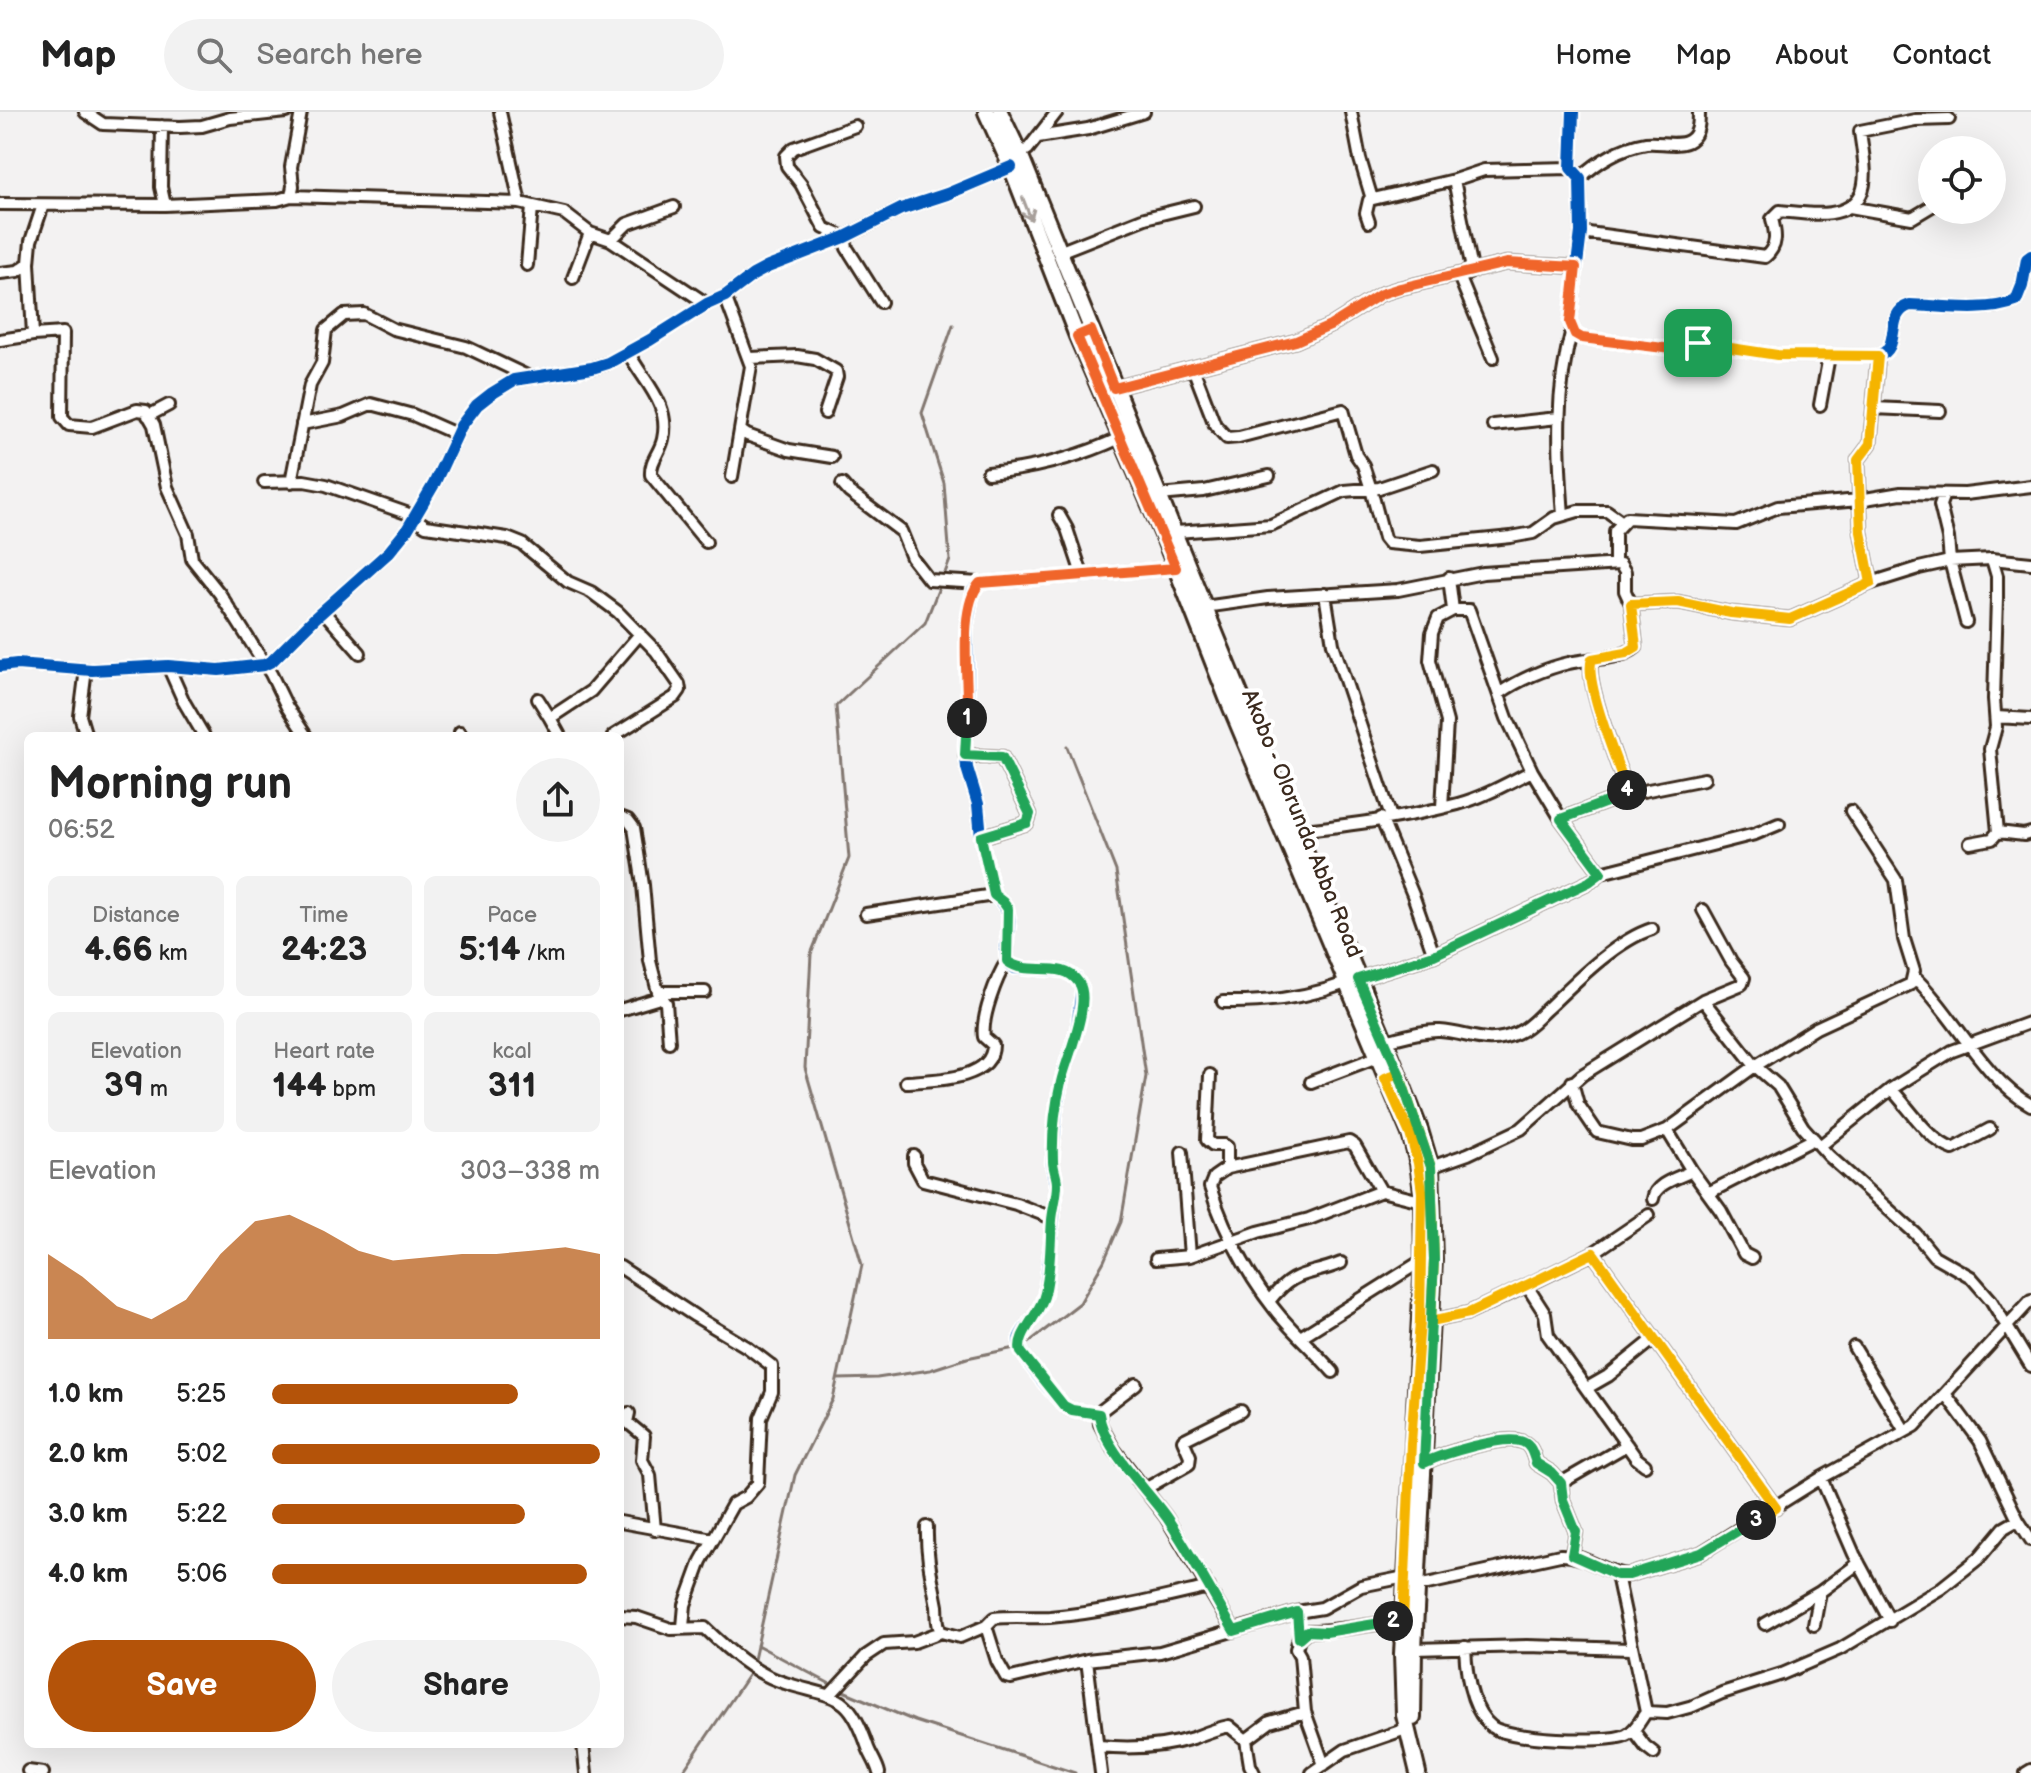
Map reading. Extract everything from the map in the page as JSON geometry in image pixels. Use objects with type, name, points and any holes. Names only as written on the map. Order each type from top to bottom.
[{"type":"main road","name":"Akobo - Olorunda Abba Road","points":[[986,112],[1084,333],[1114,388],[1176,532],[1296,831],[1377,1057],[1392,1076],[1431,1167],[1434,1260],[1413,1712],[1425,1773]]},
{"type":"main road","name":"Akobo - Olorunda Abba Road","points":[[1000,112],[1059,252],[1120,438],[1352,981],[1385,1041],[1418,1163],[1423,1260],[1403,1621],[1403,1700],[1406,1729],[1418,1773]]},
{"type":"street","points":[[85,112],[103,124],[162,126],[202,126],[230,118],[286,112]]},
{"type":"street","points":[[291,196],[291,167],[301,112]]},
{"type":"street","points":[[500,112],[520,203]]},
{"type":"street","points":[[1020,154],[1028,149],[1057,112]]},
{"type":"street","points":[[1038,137],[1088,129],[1144,112]]},
{"type":"street","points":[[1351,112],[1372,199]]},
{"type":"street","points":[[1563,515],[1558,418],[1562,365],[1572,329],[1581,232],[1580,178],[1571,168],[1573,112]]},
{"type":"street","points":[[1580,178],[1590,168],[1616,153],[1642,144],[1685,143],[1693,138],[1699,127],[1699,112]]},
{"type":"street","points":[[1850,207],[1862,193],[1860,131],[1915,120],[1949,119]]},
{"type":"street","points":[[162,126],[161,187],[165,205]]},
{"type":"street","points":[[845,237],[824,228],[801,184],[787,166],[786,156],[794,148],[855,126]]},
{"type":"street","points":[[0,666],[17,664],[118,671],[168,666],[219,670],[264,665],[389,552],[416,517],[456,434],[477,405],[514,380],[592,368],[628,352],[725,296],[760,271],[845,237],[901,209],[1011,167]]},
{"type":"street","points":[[1369,222],[1366,204],[1372,199],[1484,170],[1571,168]]},
{"type":"street","points":[[1454,180],[1471,264],[1464,274]]},
{"type":"street","points":[[0,204],[165,205],[277,200],[291,196],[520,203],[564,213],[590,233],[611,240],[707,304]]},
{"type":"street","points":[[33,335],[29,263],[31,241],[43,205]]},
{"type":"street","points":[[1059,252],[1145,218],[1194,206]]},
{"type":"street","points":[[527,265],[532,207]]},
{"type":"street","points":[[611,240],[627,224],[674,207]]},
{"type":"street","points":[[1581,232],[1765,257],[1772,251],[1776,237],[1772,219],[1780,211],[1820,215],[1850,207],[1912,218],[1918,214]]},
{"type":"street","points":[[573,278],[590,233]]},
{"type":"street","points":[[845,237],[847,248],[881,302]]},
{"type":"street","points":[[1572,329],[1575,334],[1590,340],[1672,349],[1698,343],[1762,354],[1878,356],[1891,348],[1895,316],[1903,307],[1979,307],[2007,305],[2016,301],[2027,259],[2031,256]]},
{"type":"street","points":[[0,273],[18,271],[29,263]]},
{"type":"street","points":[[1114,388],[1296,341],[1330,326],[1381,294],[1507,263],[1576,267]]},
{"type":"street","points":[[1464,274],[1493,358]]},
{"type":"street","points":[[725,296],[750,358],[750,376],[732,477]]},
{"type":"street","points":[[291,482],[310,385],[322,363],[326,330],[344,315],[352,312],[364,314],[393,329],[466,347],[527,376]]},
{"type":"street","points":[[0,340],[63,333],[62,417],[69,425],[92,427],[137,410],[146,411],[154,425],[167,487],[188,534],[192,559],[220,594],[304,732]]},
{"type":"street","points":[[628,352],[662,404],[665,432],[650,464],[651,475],[706,542]]},
{"type":"street","points":[[750,358],[797,356],[815,359],[836,371],[837,377],[825,413]]},
{"type":"street","points":[[1820,405],[1829,356]]},
{"type":"street","points":[[1871,583],[1861,532],[1858,460],[1870,444],[1878,356]]},
{"type":"street","points":[[1193,368],[1215,425],[1227,438],[1343,410],[1388,543],[1398,546],[1511,537],[1533,533],[1563,515],[1597,510],[1607,511],[1621,521]]},
{"type":"street","points":[[302,424],[343,416],[371,404],[413,415],[456,434]]},
{"type":"street","points":[[148,416],[169,405]]},
{"type":"street","points":[[1874,408],[1940,411]]},
{"type":"street","points":[[1493,425],[1558,418]]},
{"type":"street","points":[[740,430],[789,450],[832,457]]},
{"type":"street","points":[[988,473],[1020,470],[1095,450],[1120,438]]},
{"type":"street","points":[[1176,532],[1271,525],[1344,491],[1371,489],[1433,470]]},
{"type":"street","points":[[1159,495],[1204,491],[1269,476]]},
{"type":"street","points":[[264,482],[304,481],[326,485],[416,517],[426,526],[507,538],[522,544],[568,582],[605,601],[656,651],[680,690],[675,697],[619,732]]},
{"type":"street","points":[[842,484],[901,531],[912,558],[929,580],[980,583],[1176,568]]},
{"type":"street","points":[[1615,562],[1615,531],[1627,518],[1736,524],[1778,507],[1901,493],[1965,494],[2031,486]]},
{"type":"street","points":[[1944,494],[1940,505],[1966,622]]},
{"type":"street","points":[[1059,515],[1082,574]]},
{"type":"street","points":[[1970,843],[1992,839],[1998,832],[1990,749],[1996,717],[1997,576],[1992,559]]},
{"type":"street","points":[[1631,604],[1678,602],[1731,613],[1790,619],[1871,583],[1950,561],[1992,559],[2031,563]]},
{"type":"street","points":[[1204,607],[1398,590],[1449,578],[1615,562],[1623,568],[1636,647],[1626,653],[1519,681],[1500,693]]},
{"type":"street","points":[[1449,578],[1453,610]]},
{"type":"street","points":[[906,1082],[936,1080],[979,1070],[993,1052],[993,1045],[984,1037],[983,1028],[993,991],[1007,961],[1008,909],[994,895],[981,837],[978,804],[965,755],[967,626],[973,591],[980,583]]},
{"type":"street","points":[[1325,594],[1333,644],[1386,818],[1434,955]]},
{"type":"street","points":[[1442,807],[1447,722],[1430,660],[1432,633],[1438,618],[1453,610],[1469,610],[1507,718],[1532,771],[1561,819],[1601,873]]},
{"type":"street","points":[[323,611],[360,653]]},
{"type":"street","points":[[550,718],[591,691],[640,634]]},
{"type":"street","points":[[1586,662],[1628,794]]},
{"type":"street","points":[[168,666],[202,732]]},
{"type":"street","points":[[85,732],[80,716],[86,669]]},
{"type":"street","points":[[538,699],[558,732]]},
{"type":"street","points":[[1996,717],[2031,719]]},
{"type":"street","points":[[965,755],[1002,757],[1030,814],[1027,823],[981,837]]},
{"type":"street","points":[[1296,831],[1442,807],[1488,793],[1532,771]]},
{"type":"street","points":[[1561,819],[1628,794],[1704,779]]},
{"type":"street","points":[[1851,811],[1896,880],[1904,939],[1914,977],[1929,991],[1996,1075],[2031,1105]]},
{"type":"street","points":[[624,818],[634,828],[650,961],[666,1003],[669,1042]]},
{"type":"street","points":[[1223,1002],[1277,1000],[1352,981],[1434,955],[1589,882],[1601,873],[1755,834],[1779,824]]},
{"type":"street","points":[[1998,832],[2031,833]]},
{"type":"street","points":[[866,914],[994,895]]},
{"type":"street","points":[[1431,1167],[1521,1129],[1572,1082],[1639,1037],[1703,1000],[1742,984],[1744,978],[1703,910]]},
{"type":"street","points":[[1385,1041],[1429,1031],[1489,1041],[1518,1033],[1591,969],[1639,933],[1652,929]]},
{"type":"street","points":[[1007,961],[1015,968],[1065,971],[1076,978],[1082,988],[1077,1029],[1057,1105],[1052,1163],[1057,1187],[1049,1271],[1041,1309],[1020,1337],[1020,1348],[1064,1406],[1072,1410],[1099,1414],[1136,1384]]},
{"type":"street","points":[[1572,1082],[1578,1104],[1597,1132],[1641,1140],[1667,1130],[1755,1066],[1816,1028],[1911,984],[1914,977]]},
{"type":"street","points":[[624,1009],[661,995],[705,992]]},
{"type":"street","points":[[1703,1000],[1755,1066],[1778,1086],[1803,1127],[1817,1142],[1858,1184],[1916,1234],[1934,1256],[1971,1277],[1991,1300],[2031,1366]]},
{"type":"street","points":[[1708,1193],[1817,1142],[1891,1089],[1952,1051],[2031,1022]]},
{"type":"street","points":[[1311,1082],[1377,1057]]},
{"type":"street","points":[[1210,1075],[1207,1140],[1213,1145],[1227,1147],[1227,1168]]},
{"type":"street","points":[[1891,1089],[1944,1146],[1953,1149],[1990,1129]]},
{"type":"street","points":[[1667,1130],[1721,1211],[1744,1254],[1752,1258]]},
{"type":"street","points":[[1333,1372],[1302,1336],[1291,1328],[1231,1242],[1210,1187],[1214,1177],[1227,1168],[1349,1142],[1355,1146],[1381,1191]]},
{"type":"street","points":[[1182,1152],[1190,1256]]},
{"type":"street","points":[[914,1156],[914,1163],[923,1180],[1016,1204],[1052,1218]]},
{"type":"street","points":[[1653,1199],[1653,1192],[1658,1187],[1692,1171]]},
{"type":"street","points":[[1156,1259],[1190,1256],[1258,1232],[1309,1219],[1381,1191],[1421,1201]]},
{"type":"street","points":[[1431,1321],[1469,1313],[1527,1286],[1593,1253],[1649,1215]]},
{"type":"street","points":[[1593,1253],[1776,1508]]},
{"type":"street","points":[[1302,1336],[1423,1260]]},
{"type":"street","points":[[1270,1300],[1282,1285],[1296,1275],[1315,1273],[1341,1263]]},
{"type":"street","points":[[624,1270],[772,1366],[772,1392],[761,1418],[758,1483],[746,1497],[733,1504],[701,1561],[685,1605],[683,1627]]},
{"type":"street","points":[[1527,1286],[1545,1314],[1548,1335],[1627,1445],[1645,1465]]},
{"type":"street","points":[[1418,1586],[1572,1555],[1617,1575],[1629,1575],[1701,1553],[1821,1478],[1915,1426],[2031,1300]]},
{"type":"street","points":[[1587,1388],[1608,1376],[1654,1339]]},
{"type":"street","points":[[1854,1347],[1905,1431]]},
{"type":"street","points":[[1946,1395],[1980,1441],[2031,1540]]},
{"type":"street","points":[[1145,1489],[1189,1464],[1190,1456],[1183,1442],[1185,1438],[1241,1411]]},
{"type":"street","points":[[629,1413],[627,1422],[644,1436],[642,1460],[650,1475],[655,1530]]},
{"type":"street","points":[[1099,1414],[1100,1424],[1113,1448],[1166,1517],[1234,1631]]},
{"type":"street","points":[[1424,1463],[1461,1450],[1517,1441],[1530,1447],[1536,1463],[1561,1483],[1563,1500],[1576,1532],[1572,1555]]},
{"type":"street","points":[[1561,1483],[1627,1445]]},
{"type":"street","points":[[1821,1478],[1859,1563],[1890,1621]]},
{"type":"street","points":[[1646,1712],[1667,1713],[1782,1674],[1840,1649],[1940,1589],[1979,1558],[2004,1528],[2018,1520]]},
{"type":"street","points":[[624,1523],[713,1539]]},
{"type":"street","points":[[927,1527],[926,1547],[937,1607],[937,1625],[941,1632]]},
{"type":"street","points":[[1765,1624],[1820,1592],[1859,1563]]},
{"type":"street","points":[[1465,1647],[1468,1680],[1476,1701],[1489,1725],[1502,1733],[1556,1739],[1610,1740],[1633,1730],[1646,1712],[1617,1575]]},
{"type":"street","points":[[986,1626],[997,1661],[1006,1677],[1087,1660],[1160,1652],[1297,1612],[1322,1608],[1361,1586],[1405,1577]]},
{"type":"street","points":[[829,1696],[845,1676],[884,1644],[914,1642],[941,1632],[960,1637],[986,1626],[994,1618],[1049,1617],[1084,1612],[1154,1601],[1209,1587]]},
{"type":"street","points":[[1814,1625],[1820,1592]]},
{"type":"street","points":[[1297,1612],[1299,1638],[1296,1649],[1300,1656],[1305,1712],[1324,1765]]},
{"type":"street","points":[[624,1616],[636,1617],[661,1627],[705,1628],[720,1644],[765,1674],[829,1696],[851,1708],[879,1773]]},
{"type":"street","points":[[1299,1638],[1307,1631],[1326,1632],[1373,1622],[1403,1621]]},
{"type":"street","points":[[1414,1649],[1631,1649]]},
{"type":"street","points":[[1087,1660],[1101,1773]]},
{"type":"street","points":[[1246,1740],[1270,1722],[1305,1712]]},
{"type":"street","points":[[1099,1746],[1136,1747],[1194,1738],[1208,1730],[1229,1726],[1246,1740],[1254,1773]]},
{"type":"street","points":[[1312,1773],[1345,1750],[1406,1729]]},
{"type":"street","points":[[1633,1730],[1654,1753]]},
{"type":"street","points":[[583,1748],[586,1773]]},
{"type":"street","points":[[2026,1773],[2031,1770]]},
{"type":"street","points":[[28,1771],[43,1773]]},
{"type":"waterway","points":[[943,578],[950,560],[944,483],[922,413],[953,325]]},
{"type":"waterway","points":[[753,1664],[795,1475],[833,1399],[862,1265],[805,1068],[811,954],[849,858],[836,706],[925,623],[940,585]]},
{"type":"waterway","points":[[838,1379],[877,1378],[930,1370],[967,1358],[1024,1346],[1080,1303],[1104,1261],[1121,1222],[1146,1076],[1116,871],[1067,747]]},
{"type":"waterway","points":[[757,1645],[834,1686]]},
{"type":"waterway","points":[[682,1773],[751,1671]]},
{"type":"waterway","points":[[841,1690],[915,1721],[1075,1773]]},
{"type":"cycle path","points":[[1573,112],[1571,168],[1580,178],[1581,232],[1570,322],[1575,334],[1582,338],[1672,349],[1698,343],[1777,355],[1878,356],[1890,346],[1897,316],[1910,305],[1978,308],[2016,301],[2027,259],[2031,256]]},
{"type":"cycle path","points":[[0,666],[17,664],[92,670],[168,666],[219,670],[264,665],[389,552],[407,530],[434,484],[461,426],[477,405],[491,394],[514,380],[608,363],[725,296],[768,267],[845,237],[901,209],[1011,167]]},
{"type":"cycle path","points":[[1099,1414],[1064,1406],[1036,1372],[1019,1343],[1045,1293],[1057,1187],[1052,1163],[1057,1105],[1077,1029],[1082,988],[1076,978],[1065,971],[1015,968],[1007,961],[1009,919],[1003,904],[994,895],[981,837],[978,804],[967,768],[967,626],[973,591],[980,583],[1176,568]]},
{"type":"route","points":[[1698,343],[1672,349],[1582,338],[1575,334],[1570,322],[1576,267],[1507,263],[1381,294],[1330,326],[1296,341],[1114,388],[1091,330],[1077,336],[1176,568],[980,583],[973,591],[967,626],[965,755],[1002,757],[1030,814],[1027,823],[981,837],[994,895],[1008,909],[1007,961],[1015,968],[1065,971],[1076,978],[1082,988],[1083,999],[1057,1105],[1052,1163],[1057,1187],[1045,1293],[1041,1309],[1018,1344],[1023,1355],[1064,1406],[1099,1414],[1100,1424],[1113,1448],[1166,1517],[1234,1631],[1297,1612],[1299,1638],[1307,1631],[1326,1632],[1373,1622],[1403,1621],[1423,1260],[1422,1192],[1418,1163],[1410,1134],[1385,1078],[1399,1073],[1431,1167],[1434,1200],[1431,1321],[1469,1313],[1593,1253],[1776,1508],[1701,1553],[1629,1575],[1617,1575],[1572,1555],[1576,1532],[1563,1500],[1561,1483],[1536,1463],[1530,1447],[1524,1443],[1508,1441],[1486,1444],[1435,1457],[1424,1463],[1431,1321],[1434,1260],[1434,1200],[1434,1191],[1431,1167],[1420,1130],[1399,1073],[1358,979],[1434,955],[1589,882],[1601,873],[1561,819],[1628,794],[1597,704],[1588,667],[1592,659],[1626,653],[1636,647],[1631,604],[1678,602],[1731,613],[1790,619],[1871,583],[1861,532],[1858,460],[1870,444],[1878,356],[1762,354],[1698,343]]}]
